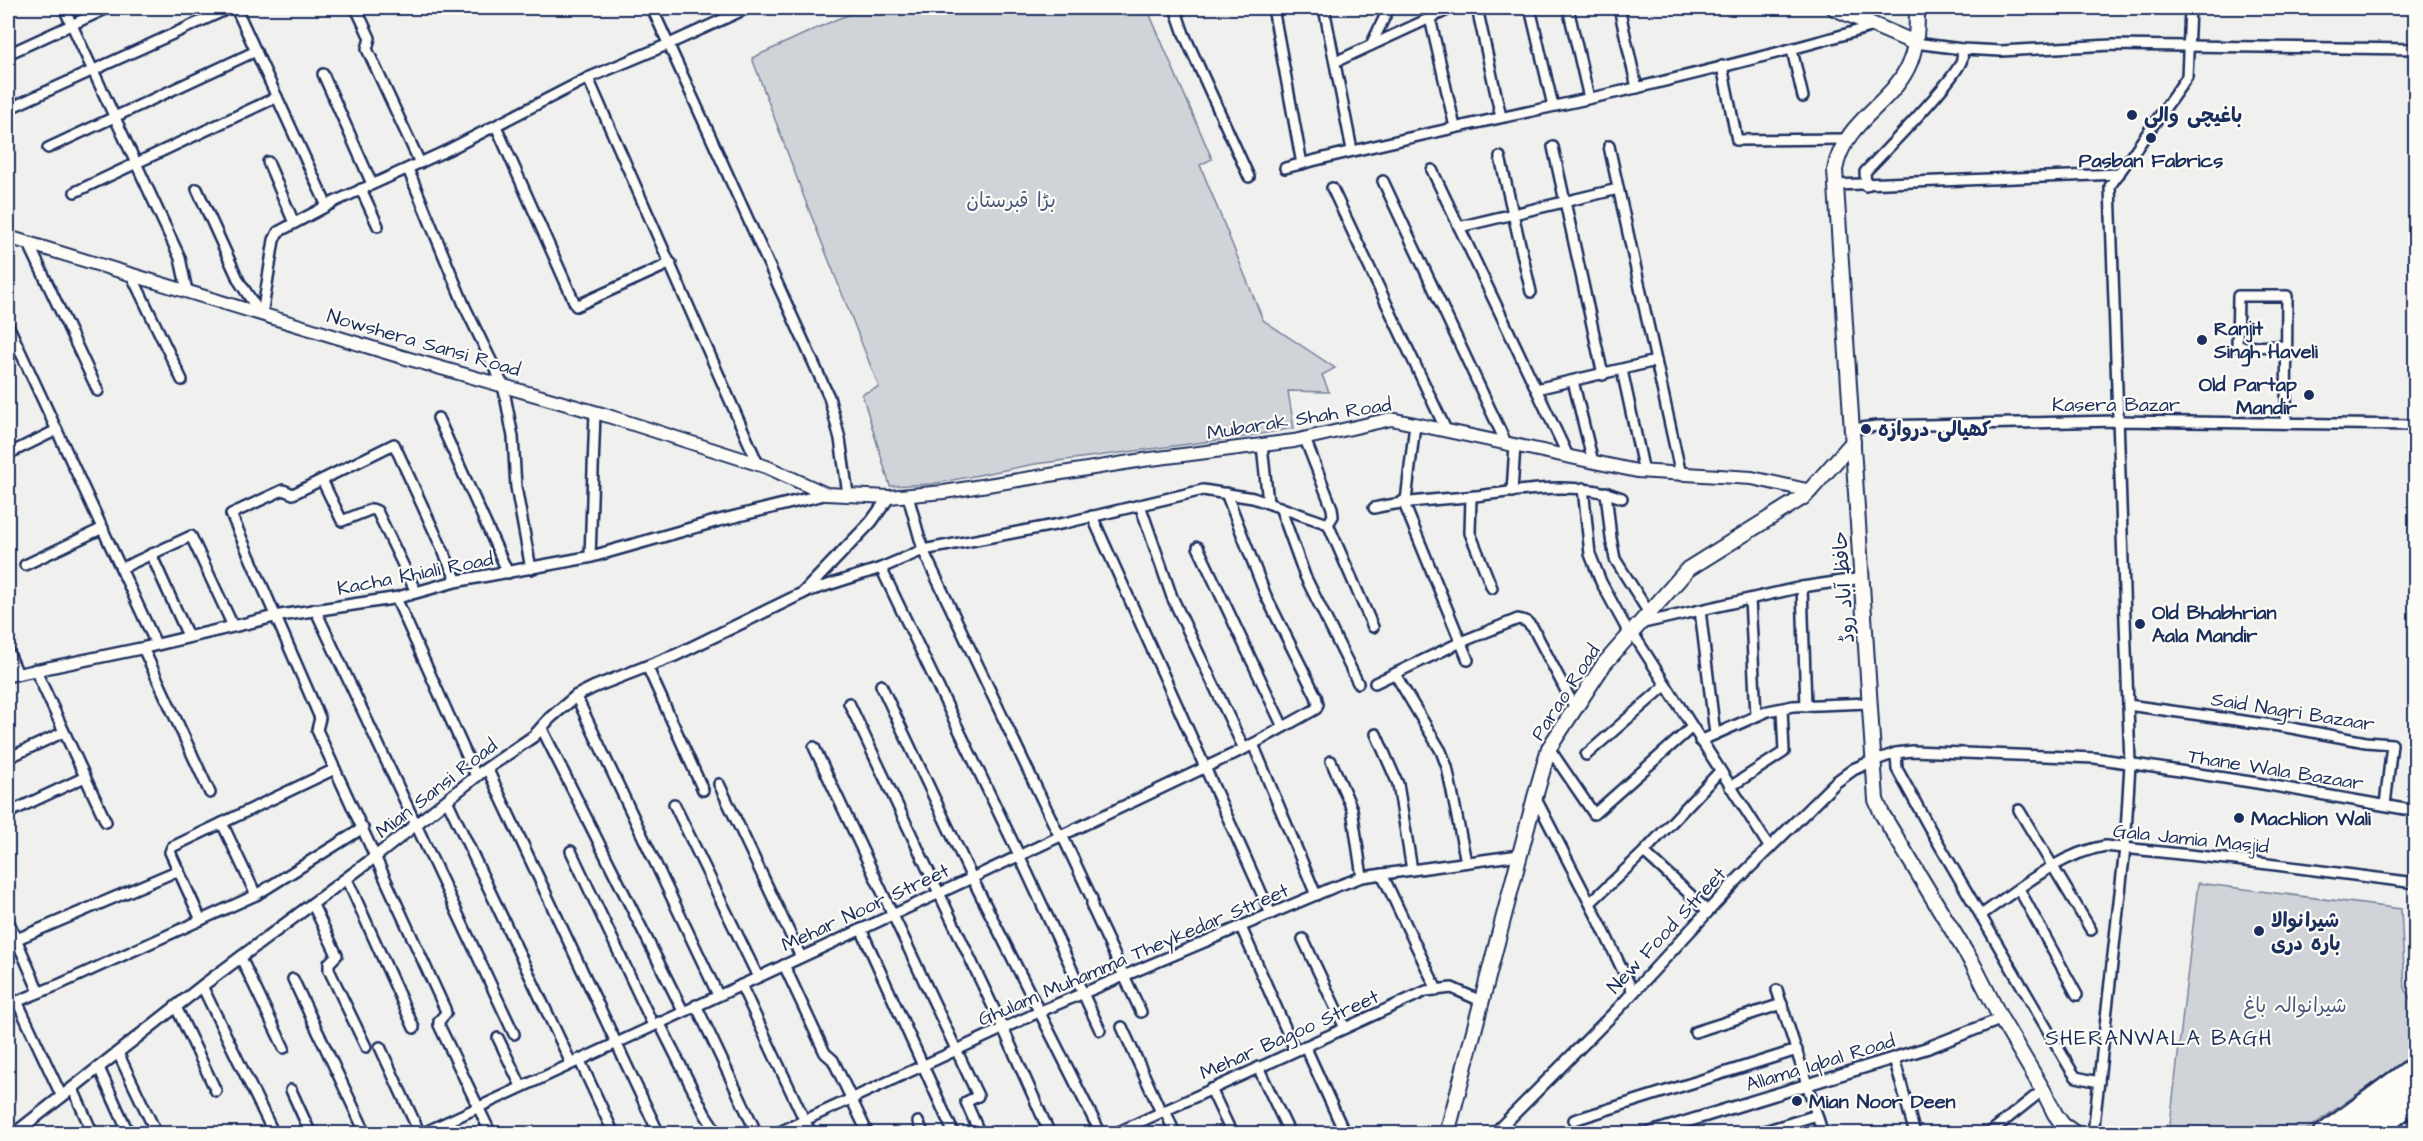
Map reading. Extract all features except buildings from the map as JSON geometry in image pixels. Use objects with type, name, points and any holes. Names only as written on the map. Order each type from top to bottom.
[{"type":"highway","points":[[2320,1134],[2415,1063]]},
{"type":"highway","points":[[2376,1134],[2415,1102]]},
{"type":"main road","points":[[1834,8],[1915,43]]},
{"type":"main road","name":"حافظ آباد روڈ","points":[[1917,8],[1915,43],[1911,62],[1900,80],[1845,139],[1838,153],[1835,170],[1876,800],[1882,814],[1974,966],[2055,1114],[2063,1125],[2076,1134]]},
{"type":"main road","name":"Nowshera Sansi Road","points":[[8,237],[262,315],[595,412],[758,464],[826,494]]},
{"type":"main road","name":"Mubarak Shah Road","points":[[826,494],[889,498],[944,492],[1143,460],[1305,439],[1391,419],[1644,472],[1752,478],[1810,491]]},
{"type":"main road","name":"Parao Road","points":[[1447,1134],[1534,797],[1549,748],[1604,664],[1688,569],[1810,491],[1852,435]]},
{"type":"main road","points":[[2336,1134],[2415,1074]]},
{"type":"main road","points":[[2354,1134],[2415,1086]]},
{"type":"street","points":[[64,8],[180,258],[187,291]]},
{"type":"street","points":[[8,54],[108,8]]},
{"type":"street","points":[[8,109],[230,8]]},
{"type":"street","points":[[236,8],[327,206]]},
{"type":"street","points":[[356,8],[370,38],[367,49],[420,163]]},
{"type":"street","points":[[652,8],[829,397],[840,439],[848,494]]},
{"type":"street","points":[[262,315],[274,236],[294,223],[496,126],[588,78],[748,8]]},
{"type":"street","points":[[1175,8],[1184,34],[1249,177]]},
{"type":"street","points":[[1273,8],[1302,164]]},
{"type":"street","points":[[1371,45],[1389,8]]},
{"type":"street","points":[[1335,62],[1452,8]]},
{"type":"street","points":[[1477,8],[1501,117]]},
{"type":"street","points":[[1530,8],[1553,106]]},
{"type":"street","points":[[1568,8],[1589,98]]},
{"type":"street","points":[[1618,8],[1637,88]]},
{"type":"street","points":[[2093,1134],[2125,848],[2130,764],[2110,186],[2187,77],[2190,8]]},
{"type":"street","points":[[1326,10],[1352,150]]},
{"type":"street","points":[[1430,18],[1455,128]]},
{"type":"street","points":[[1285,168],[1352,150],[1637,88],[1792,50],[1874,26]]},
{"type":"street","points":[[1915,43],[2001,51],[2112,45],[2415,49]]},
{"type":"street","points":[[1866,186],[1865,172],[1943,86],[1962,59],[1962,49]]},
{"type":"street","points":[[1792,50],[1803,97]]},
{"type":"street","points":[[48,148],[256,51]]},
{"type":"street","points":[[1722,66],[1737,140],[1845,139]]},
{"type":"street","points":[[323,74],[372,184]]},
{"type":"street","points":[[588,78],[758,464]]},
{"type":"street","points":[[75,192],[277,97]]},
{"type":"street","points":[[496,126],[576,306],[671,263]]},
{"type":"street","points":[[1609,146],[1681,475]]},
{"type":"street","points":[[1553,147],[1603,375]]},
{"type":"street","points":[[1500,157],[1531,292]]},
{"type":"street","points":[[268,162],[294,223]]},
{"type":"street","points":[[408,169],[461,297],[503,385],[513,437],[514,471],[531,568]]},
{"type":"street","points":[[1432,170],[1568,456]]},
{"type":"street","points":[[1836,185],[1866,186],[2119,174]]},
{"type":"street","points":[[1383,181],[1511,444],[1512,492]]},
{"type":"street","points":[[1332,188],[1446,430]]},
{"type":"street","points":[[197,189],[239,281],[262,315]]},
{"type":"street","points":[[362,189],[378,226]]},
{"type":"street","points":[[1459,227],[1618,189]]},
{"type":"street","points":[[28,244],[98,391]]},
{"type":"street","points":[[131,274],[182,380]]},
{"type":"street","points":[[2286,346],[2237,346],[2238,296],[2287,296],[2286,423]]},
{"type":"street","points":[[8,325],[156,644]]},
{"type":"street","points":[[1536,389],[1656,361]]},
{"type":"street","points":[[1622,370],[1644,472]]},
{"type":"street","points":[[1573,381],[1593,462]]},
{"type":"street","points":[[590,557],[595,412]]},
{"type":"street","points":[[438,418],[508,573]]},
{"type":"street","name":"Kasera Bazar","points":[[1852,435],[1877,426],[2118,421],[2415,425]]},
{"type":"street","points":[[1415,424],[1405,501],[1468,660]]},
{"type":"street","points":[[8,454],[57,430]]},
{"type":"street","points":[[1305,439],[1332,508],[1333,516],[1328,524]]},
{"type":"street","points":[[457,581],[394,444],[293,494],[283,490],[231,514],[320,718],[317,730],[445,1010],[439,1025],[491,1134]]},
{"type":"street","points":[[1262,445],[1268,503]]},
{"type":"street","points":[[322,480],[342,521],[372,509],[377,511],[416,592]]},
{"type":"street","points":[[1374,508],[1405,501],[1583,488],[1606,492],[1622,498]]},
{"type":"street","points":[[1583,488],[1590,554],[1601,582],[1770,848]]},
{"type":"street","points":[[803,593],[881,568],[923,550],[1140,506],[1203,490],[1268,503],[1328,524],[1373,627]]},
{"type":"street","points":[[1606,492],[1615,559],[1649,613]]},
{"type":"street","name":"Mehar Noor Street","points":[[421,1134],[972,878],[1248,746],[1316,709],[1318,704],[1266,596],[1226,493]]},
{"type":"street","name":"Kacha Khiali Road","points":[[13,675],[143,648],[277,616],[396,598],[457,581],[590,557],[717,521],[826,494]]},
{"type":"street","points":[[908,496],[923,550],[1057,831],[1062,835],[1092,899],[1092,907],[1141,1012]]},
{"type":"street","points":[[1471,497],[1470,533],[1492,588]]},
{"type":"street","name":"Mian Sansi Road","points":[[14,1134],[26,1130],[62,1097],[202,986],[313,905],[476,776],[542,729],[550,718],[576,696],[770,611],[803,593],[872,522],[889,498]]},
{"type":"street","points":[[1140,506],[1172,597],[1248,746],[1316,895]]},
{"type":"street","points":[[1280,507],[1305,576],[1358,682]]},
{"type":"street","points":[[1092,516],[1271,914]]},
{"type":"street","points":[[24,565],[103,528]]},
{"type":"street","points":[[122,568],[191,536],[233,626]]},
{"type":"street","points":[[1198,547],[1283,727]]},
{"type":"street","points":[[151,554],[188,636]]},
{"type":"street","points":[[881,568],[1100,1030]]},
{"type":"street","points":[[1633,630],[1700,610],[1802,587],[1862,578]]},
{"type":"street","points":[[1802,587],[1806,706]]},
{"type":"street","points":[[396,598],[476,776]]},
{"type":"street","points":[[1750,599],[1756,715]]},
{"type":"street","points":[[315,609],[514,1034]]},
{"type":"street","points":[[1700,610],[1715,734]]},
{"type":"street","points":[[1375,683],[1461,642],[1518,619],[1526,621],[1538,636],[1575,708]]},
{"type":"street","points":[[143,648],[210,793]]},
{"type":"street","points":[[8,651],[13,675]]},
{"type":"street","points":[[647,666],[703,790]]},
{"type":"street","points":[[35,669],[106,822]]},
{"type":"street","points":[[1395,674],[1441,751],[1447,767],[1466,862]]},
{"type":"street","points":[[881,685],[972,878],[1101,1134]]},
{"type":"street","points":[[1586,755],[1666,685]]},
{"type":"street","points":[[576,696],[718,995]]},
{"type":"street","points":[[849,703],[1003,1028],[1050,1134]]},
{"type":"street","points":[[1700,741],[1756,715],[1782,709],[1869,703]]},
{"type":"street","name":"Said Nagri Bazaar","points":[[2128,705],[2366,742],[2392,744],[2385,805]]},
{"type":"street","points":[[1730,787],[1784,752],[1782,709]]},
{"type":"street","points":[[1549,748],[1594,814],[1692,727]]},
{"type":"street","points":[[542,729],[683,1011]]},
{"type":"street","points":[[8,759],[64,732]]},
{"type":"street","points":[[1376,734],[1398,784],[1412,870]]},
{"type":"street","points":[[814,747],[978,1096],[966,1102],[980,1134]]},
{"type":"street","name":"Thane Wala Bazaar","points":[[1873,761],[1896,753],[1912,751],[2095,758],[2257,783],[2415,811]]},
{"type":"street","points":[[1896,753],[1897,769],[2071,1070],[2076,1077],[2099,1082]]},
{"type":"street","points":[[1331,761],[1352,809],[1362,877]]},
{"type":"street","name":"New Food Street","points":[[1494,1134],[1633,992],[1708,911],[1836,782],[1854,769],[1873,761]]},
{"type":"street","points":[[487,768],[659,1134]]},
{"type":"street","points":[[201,920],[170,852],[172,847],[335,769]]},
{"type":"street","points":[[1590,903],[1644,852],[1720,771]]},
{"type":"street","points":[[8,813],[85,777]]},
{"type":"street","points":[[719,784],[801,957]]},
{"type":"street","points":[[1534,797],[1590,903],[1633,992]]},
{"type":"street","points":[[447,800],[575,1061],[614,1134]]},
{"type":"street","points":[[674,804],[758,977]]},
{"type":"street","points":[[2019,810],[2091,930]]},
{"type":"street","points":[[222,823],[256,895]]},
{"type":"street","points":[[62,1097],[12,1003],[256,895],[363,828]]},
{"type":"street","name":"Gala Jamia Masjid","points":[[1981,915],[2054,866],[2084,850],[2105,846],[2415,883]]},
{"type":"street","points":[[571,851],[656,1024],[718,1134]]},
{"type":"street","points":[[1644,852],[1708,911]]},
{"type":"street","name":"Ghulam Muhamma Theykedar Street","points":[[775,1134],[1041,1011],[1362,877],[1519,855]]},
{"type":"street","points":[[17,939],[179,870]]},
{"type":"street","points":[[1382,874],[1437,990]]},
{"type":"street","points":[[347,879],[414,1028]]},
{"type":"street","points":[[2019,889],[2077,995]]},
{"type":"street","points":[[313,905],[336,952],[336,958],[329,963],[328,970],[366,1047]]},
{"type":"street","points":[[8,920],[39,992]]},
{"type":"street","points":[[1241,927],[1345,1134]]},
{"type":"street","points":[[861,929],[954,1134]]},
{"type":"street","points":[[1303,939],[1345,1028]]},
{"type":"street","points":[[241,958],[284,1048]]},
{"type":"street","points":[[784,965],[825,1053],[834,1060],[868,1134]]},
{"type":"street","points":[[293,979],[366,1134]]},
{"type":"street","points":[[741,985],[811,1134]]},
{"type":"street","points":[[202,986],[274,1134]]},
{"type":"street","name":"Mehar Bagoo Street","points":[[1114,1134],[1426,991],[1452,988],[1481,1000]]},
{"type":"street","points":[[1777,990],[1823,1134]]},
{"type":"street","points":[[1695,1032],[1782,1004]]},
{"type":"street","points":[[696,1005],[757,1134]]},
{"type":"street","points":[[176,1007],[216,1091]]},
{"type":"street","name":"Allama Iqbal Road","points":[[1646,1134],[1939,1044],[2001,1019]]},
{"type":"street","points":[[1122,1027],[1175,1134]]},
{"type":"street","points":[[498,1038],[521,1086]]},
{"type":"street","points":[[380,1047],[421,1134]]},
{"type":"street","points":[[1574,1120],[1797,1050]]},
{"type":"street","points":[[118,1053],[153,1126]]},
{"type":"street","points":[[1894,1058],[1915,1134]]},
{"type":"street","points":[[1258,1067],[1290,1134]]},
{"type":"street","points":[[99,1068],[129,1134]]},
{"type":"street","points":[[73,1089],[93,1134]]},
{"type":"street","points":[[1211,1089],[1232,1134]]},
{"type":"street","points":[[291,1090],[311,1134]]},
{"type":"street","points":[[1988,1134],[2043,1090]]},
{"type":"street","points":[[1755,1134],[1817,1115]]},
{"type":"street","points":[[918,1122],[924,1134]]},
{"type":"green space","name":"بڑا قبرستان","points":[[868,8],[1147,8],[1212,159],[1200,165],[1263,320],[1335,368],[1322,375],[1329,392],[1288,391],[1294,428],[1243,437],[1035,464],[932,484],[890,486],[862,394],[879,387],[752,58],[837,19]]},
{"type":"green space","name":"شیرانوالہ باغ","points":[[2198,883],[2401,909],[2405,990],[2415,1006],[2415,1053],[2302,1133],[2169,1133]]},
{"type":"place","name":"باغیچی والی","points":[[2132,115]]},
{"type":"place","name":"Pasban Fabrics","points":[[2151,138]]},
{"type":"place","name":"Ranjit Singh Haveli","points":[[2202,340]]},
{"type":"place","name":"Old Partap Mandir","points":[[2309,395]]},
{"type":"place","name":"کھیالی دروازہ","points":[[1866,429]]},
{"type":"place","name":"Old Bhabhrian Aala Mandir","points":[[2140,624]]},
{"type":"place","name":"Machlion Wali","points":[[2239,818]]},
{"type":"place","name":"شیرانوالا بارہ دری","points":[[2259,931]]},
{"type":"place","name":"Mian Noor Deen","points":[[1797,1101]]},
{"type":"district","name":"SHERANWALA BAGH","points":[[2159,1038]]}]
